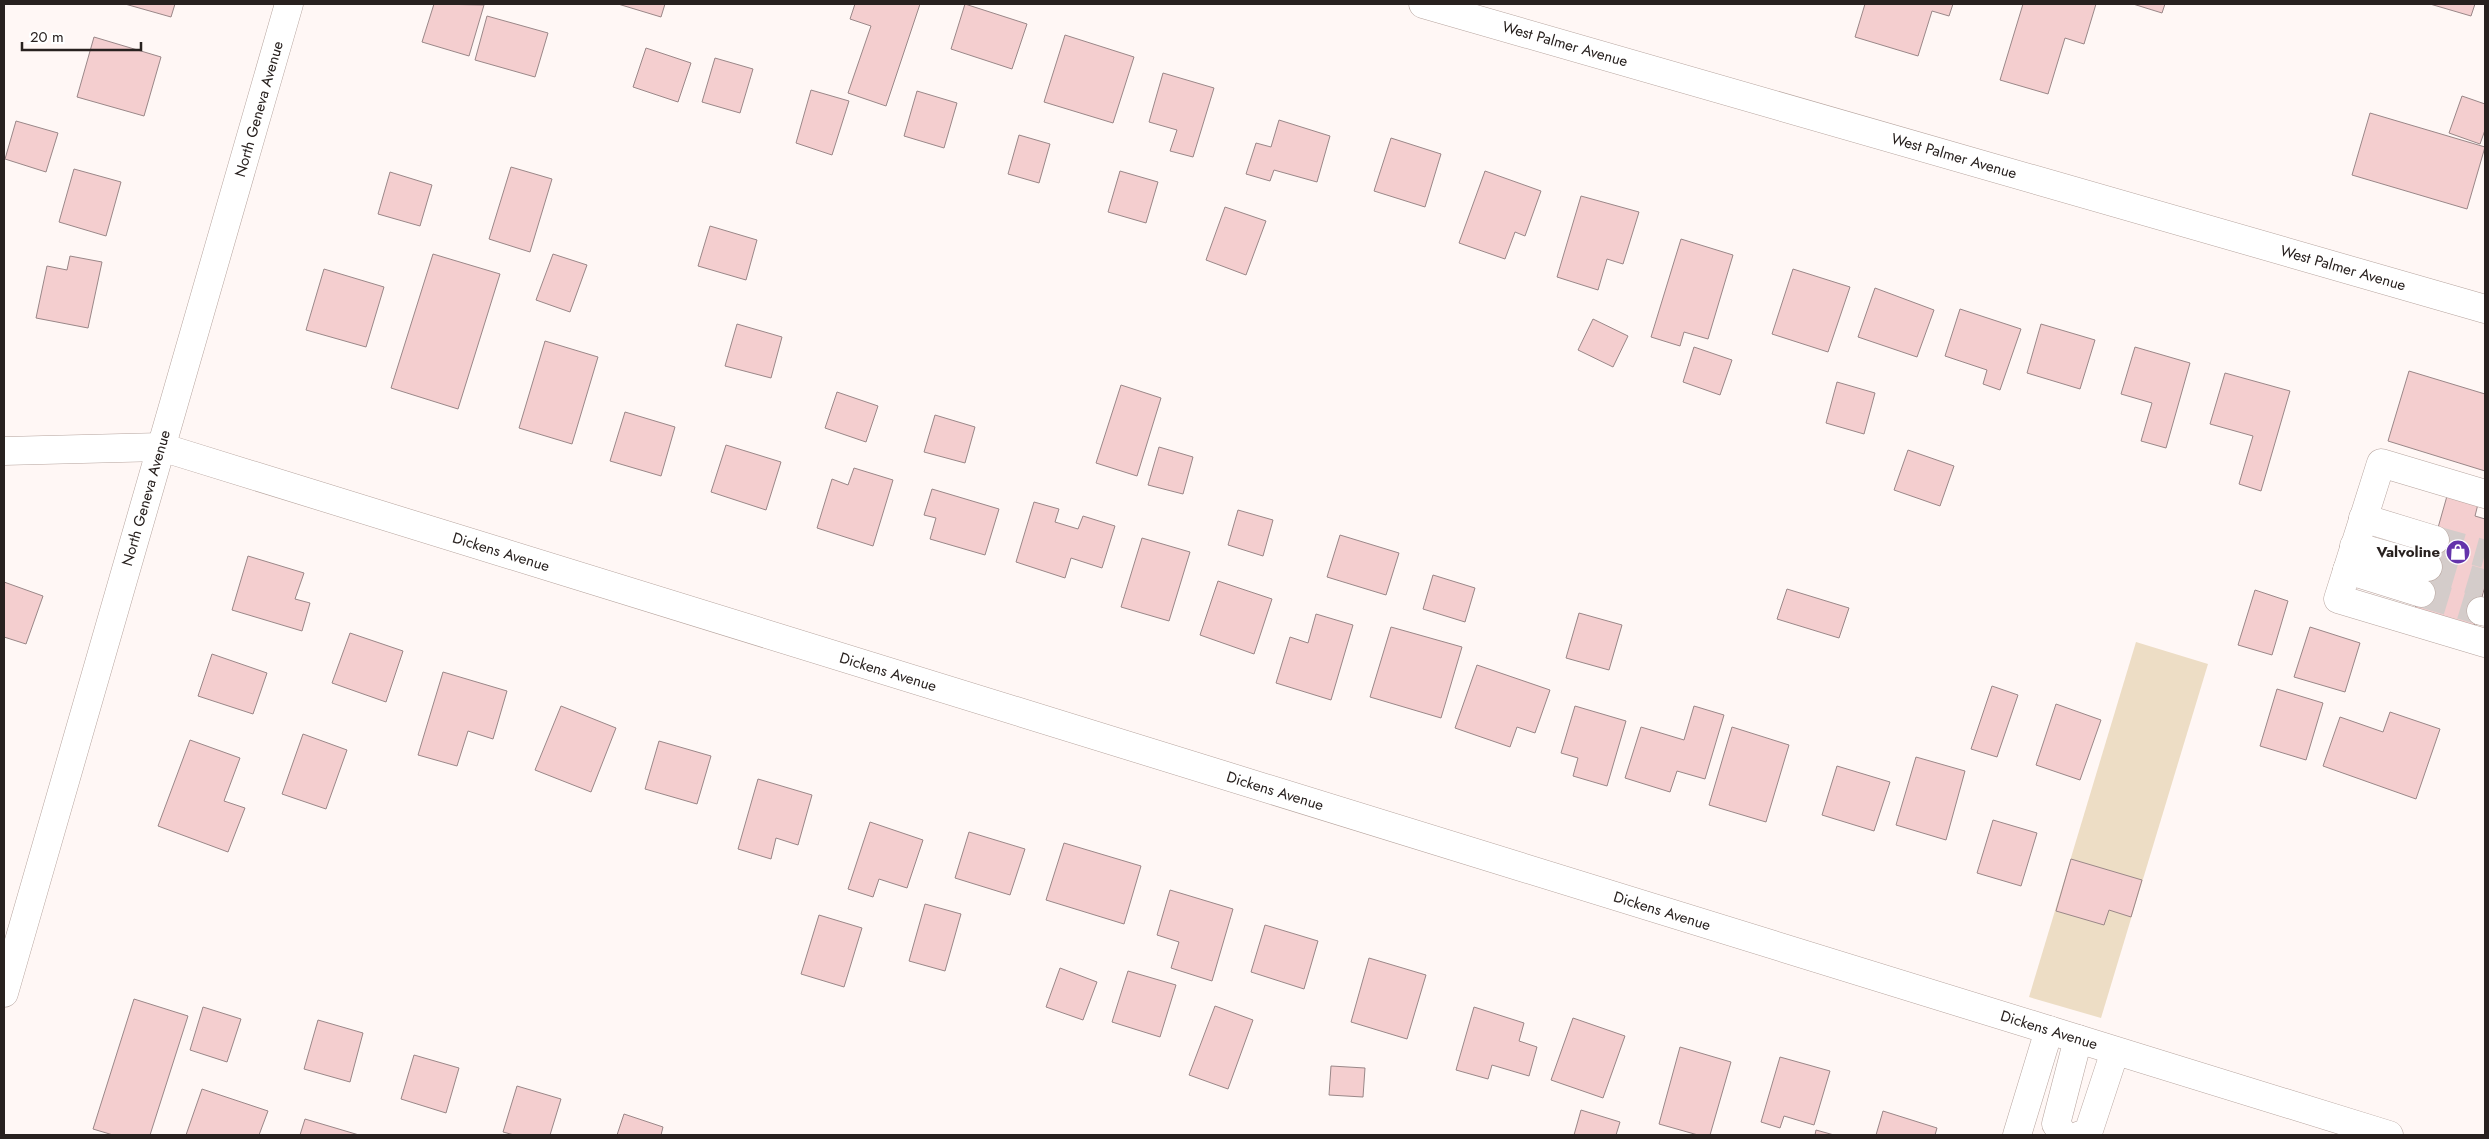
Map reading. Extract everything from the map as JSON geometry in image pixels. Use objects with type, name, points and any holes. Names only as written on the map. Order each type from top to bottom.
[{"type":"street","name":"North Geneva Avenue","points":[[4,993],[289,4]]},
{"type":"street","name":"West Palmer Avenue","points":[[1422,4],[2485,309]]},
{"type":"street","name":"Dickens Avenue","points":[[4,451],[161,448],[2389,1135]]},
{"type":"street","points":[[2485,494],[2381,462],[2338,599],[2485,643]]},
{"type":"street","points":[[2363,518],[2435,540]]},
{"type":"street","points":[[2351,558],[2428,567]]},
{"type":"street","points":[[2351,558],[2421,593]]},
{"type":"street","points":[[2017,1135],[2049,1030]]},
{"type":"street","points":[[2078,1039],[2056,1124],[2082,1135],[2115,1050]]},
{"type":"shaded area","points":[[2136,642],[2208,664],[2101,1018],[2029,997]]},
{"type":"building","points":[[125,4],[175,4],[171,17]]},
{"type":"building","points":[[434,4],[484,5],[469,56],[422,42]]},
{"type":"building","points":[[618,4],[665,4],[661,17]]},
{"type":"building","points":[[855,4],[920,4],[886,106],[848,93],[871,26],[850,19]]},
{"type":"building","points":[[965,4],[1027,24],[1012,69],[951,49]]},
{"type":"building","points":[[1865,4],[1953,4],[1949,16],[1932,11],[1918,56],[1855,37]]},
{"type":"building","points":[[2023,4],[2096,4],[2084,44],[2065,38],[2048,94],[2000,80]]},
{"type":"building","points":[[2133,4],[2165,4],[2162,13]]},
{"type":"building","points":[[2430,4],[2475,4],[2471,16]]},
{"type":"building","points":[[487,16],[548,33],[535,77],[475,60]]},
{"type":"building","points":[[1065,35],[1134,57],[1113,123],[1044,102]]},
{"type":"building","points":[[94,37],[161,57],[144,116],[77,97]]},
{"type":"building","points":[[646,48],[691,63],[678,102],[633,87]]},
{"type":"building","points":[[715,58],[753,69],[740,113],[702,102]]},
{"type":"building","points":[[1163,73],[1214,88],[1193,157],[1170,151],[1177,130],[1149,122]]},
{"type":"building","points":[[811,90],[849,101],[832,155],[796,143]]},
{"type":"building","points":[[917,91],[957,103],[944,148],[904,136]]},
{"type":"building","points":[[2462,96],[2485,104],[2485,130],[2480,144],[2449,133]]},
{"type":"building","points":[[2370,113],[2485,147],[2467,209],[2352,175]]},
{"type":"building","points":[[1279,120],[1330,136],[1317,182],[1274,170],[1270,181],[1246,174],[1256,143],[1271,147]]},
{"type":"building","points":[[16,121],[58,133],[46,172],[5,159]]},
{"type":"building","points":[[1019,135],[1050,144],[1039,183],[1008,174]]},
{"type":"building","points":[[1391,138],[1441,154],[1425,207],[1374,191]]},
{"type":"building","points":[[511,167],[552,179],[530,252],[489,239]]},
{"type":"building","points":[[74,169],[121,182],[106,236],[59,222]]},
{"type":"building","points":[[1120,171],[1158,182],[1146,223],[1108,212]]},
{"type":"building","points":[[1485,171],[1541,191],[1525,236],[1515,232],[1505,259],[1459,243]]},
{"type":"building","points":[[390,172],[432,185],[420,226],[378,214]]},
{"type":"building","points":[[1581,196],[1639,212],[1623,264],[1607,259],[1598,290],[1557,277]]},
{"type":"building","points":[[1225,207],[1266,221],[1246,275],[1206,260]]},
{"type":"building","points":[[710,226],[757,240],[746,280],[698,266]]},
{"type":"building","points":[[1681,239],[1733,255],[1708,339],[1684,332],[1680,346],[1651,337]]},
{"type":"building","points":[[433,254],[500,274],[458,409],[391,388]]},
{"type":"building","points":[[553,254],[587,265],[570,312],[536,300]]},
{"type":"building","points":[[70,256],[102,262],[88,328],[36,318],[47,266],[67,270]]},
{"type":"building","points":[[324,269],[384,287],[366,347],[306,330]]},
{"type":"building","points":[[1793,269],[1850,287],[1828,352],[1772,334]]},
{"type":"building","points":[[1875,288],[1934,310],[1917,357],[1858,337]]},
{"type":"building","points":[[1960,309],[2021,329],[2000,390],[1983,384],[1987,370],[1945,356]]},
{"type":"building","points":[[1593,319],[1628,336],[1613,367],[1578,350]]},
{"type":"building","points":[[737,324],[782,337],[771,378],[725,366]]},
{"type":"building","points":[[2041,324],[2095,340],[2080,389],[2027,373]]},
{"type":"building","points":[[545,341],[598,357],[572,444],[519,428]]},
{"type":"building","points":[[1694,347],[1732,360],[1720,395],[1683,382]]},
{"type":"building","points":[[2135,347],[2190,363],[2166,448],[2141,441],[2152,403],[2121,394]]},
{"type":"building","points":[[2409,371],[2485,394],[2485,471],[2388,441]]},
{"type":"building","points":[[2225,373],[2290,391],[2261,491],[2239,484],[2253,436],[2210,424]]},
{"type":"building","points":[[1837,382],[1875,393],[1864,434],[1826,423]]},
{"type":"building","points":[[1121,385],[1161,398],[1137,476],[1096,463]]},
{"type":"building","points":[[837,392],[878,406],[866,442],[825,428]]},
{"type":"building","points":[[625,412],[675,427],[661,476],[610,461]]},
{"type":"building","points":[[935,415],[975,427],[965,463],[924,452]]},
{"type":"building","points":[[726,445],[781,462],[766,510],[711,492]]},
{"type":"building","points":[[1159,447],[1193,457],[1183,494],[1148,485]]},
{"type":"building","points":[[1908,450],[1954,466],[1940,506],[1894,490]]},
{"type":"building","points":[[854,468],[893,480],[873,546],[817,528],[832,479],[848,485]]},
{"type":"building","points":[[932,489],[999,509],[985,555],[930,539],[936,518],[924,515]]},
{"type":"building","name":"Valvoline","points":[[2447,496],[2478,504],[2475,516],[2485,519],[2485,586],[2474,626],[2415,609]]},
{"type":"building","points":[[1034,502],[1059,509],[1055,522],[1078,529],[1083,516],[1115,526],[1102,568],[1071,558],[1065,578],[1016,562]]},
{"type":"building","points":[[1238,510],[1273,520],[1263,556],[1228,545]]},
{"type":"building","points":[[1340,535],[1399,553],[1386,595],[1327,577]]},
{"type":"building","points":[[1142,538],[1190,552],[1169,621],[1121,607]]},
{"type":"building","points":[[248,556],[304,573],[295,599],[310,603],[302,631],[232,610]]},
{"type":"building","points":[[1433,575],[1475,588],[1465,622],[1423,609]]},
{"type":"building","points":[[1218,581],[1272,599],[1254,654],[1200,635]]},
{"type":"building","points":[[4,582],[43,596],[26,644],[4,637]]},
{"type":"building","points":[[1787,589],[1849,608],[1839,638],[1777,619]]},
{"type":"building","points":[[2255,590],[2288,601],[2272,655],[2238,645]]},
{"type":"building","points":[[1579,613],[1622,625],[1609,670],[1566,658]]},
{"type":"building","points":[[1316,614],[1353,625],[1331,700],[1276,683],[1290,637],[1308,643]]},
{"type":"building","points":[[1391,627],[1462,647],[1441,718],[1370,697]]},
{"type":"building","points":[[2310,627],[2360,643],[2345,692],[2294,677]]},
{"type":"building","points":[[350,633],[403,651],[386,702],[332,683]]},
{"type":"building","points":[[212,654],[267,673],[253,714],[198,696]]},
{"type":"building","points":[[1477,665],[1550,690],[1535,733],[1517,727],[1510,747],[1455,728]]},
{"type":"building","points":[[443,672],[507,691],[493,739],[468,731],[457,766],[418,755]]},
{"type":"building","points":[[1992,686],[2018,695],[1997,757],[1971,749]]},
{"type":"building","points":[[2277,689],[2323,703],[2306,760],[2260,746]]},
{"type":"building","points":[[2056,704],[2101,720],[2080,780],[2036,765]]},
{"type":"building","points":[[561,706],[616,728],[591,792],[535,770]]},
{"type":"building","points":[[1575,706],[1626,721],[1607,786],[1573,776],[1578,758],[1561,753]]},
{"type":"building","points":[[1694,706],[1724,715],[1705,779],[1677,771],[1670,792],[1625,778],[1641,727],[1684,740]]},
{"type":"building","points":[[2390,712],[2440,729],[2416,799],[2323,766],[2340,717],[2383,732]]},
{"type":"building","points":[[1732,727],[1789,745],[1766,822],[1709,805]]},
{"type":"building","points":[[303,734],[347,750],[326,809],[282,794]]},
{"type":"building","points":[[190,740],[240,758],[224,801],[245,808],[228,852],[158,826]]},
{"type":"building","points":[[659,741],[711,756],[697,804],[645,789]]},
{"type":"building","points":[[1916,757],[1965,771],[1946,840],[1896,825]]},
{"type":"building","points":[[1837,766],[1890,782],[1874,831],[1822,815]]},
{"type":"building","points":[[758,779],[812,795],[798,845],[776,838],[771,859],[738,849]]},
{"type":"building","points":[[1993,820],[2037,833],[2021,886],[1977,873]]},
{"type":"building","points":[[870,822],[923,840],[907,888],[879,879],[873,897],[848,889]]},
{"type":"building","points":[[969,832],[1025,849],[1010,895],[955,878]]},
{"type":"building","points":[[1064,843],[1141,866],[1124,924],[1046,900]]},
{"type":"building","points":[[2071,859],[2142,880],[2131,917],[2109,910],[2104,925],[2056,911]]},
{"type":"building","points":[[1170,890],[1233,909],[1212,981],[1171,968],[1179,942],[1157,935]]},
{"type":"building","points":[[925,904],[961,914],[945,971],[909,961]]},
{"type":"building","points":[[819,915],[862,928],[844,987],[801,974]]},
{"type":"building","points":[[1265,925],[1318,941],[1304,989],[1251,972]]},
{"type":"building","points":[[1369,958],[1426,975],[1407,1039],[1351,1022]]},
{"type":"building","points":[[1060,968],[1097,982],[1083,1020],[1046,1007]]},
{"type":"building","points":[[1128,971],[1176,985],[1160,1037],[1112,1022]]},
{"type":"building","points":[[134,999],[188,1016],[150,1135],[113,1135],[93,1129]]},
{"type":"building","points":[[1215,1006],[1253,1020],[1228,1089],[1189,1075]]},
{"type":"building","points":[[203,1007],[241,1019],[227,1062],[190,1050]]},
{"type":"building","points":[[1474,1007],[1524,1023],[1519,1041],[1537,1047],[1529,1076],[1492,1065],[1488,1079],[1456,1070]]},
{"type":"building","points":[[1573,1018],[1625,1036],[1603,1098],[1551,1080]]},
{"type":"building","points":[[318,1020],[363,1033],[350,1082],[304,1069]]},
{"type":"building","points":[[1680,1047],[1731,1062],[1710,1135],[1698,1135],[1659,1124]]},
{"type":"building","points":[[414,1055],[459,1068],[446,1113],[401,1099]]},
{"type":"building","points":[[1780,1057],[1830,1071],[1814,1125],[1784,1116],[1780,1128],[1761,1122]]},
{"type":"building","points":[[1331,1066],[1365,1068],[1363,1097],[1329,1095]]},
{"type":"building","points":[[517,1086],[561,1099],[550,1135],[514,1135],[503,1132]]},
{"type":"building","points":[[202,1089],[268,1111],[259,1135],[186,1135]]},
{"type":"building","points":[[1581,1110],[1620,1122],[1616,1135],[1574,1135]]},
{"type":"building","points":[[1883,1111],[1937,1128],[1935,1135],[1876,1135]]},
{"type":"building","points":[[624,1114],[663,1127],[661,1135],[617,1135]]},
{"type":"building","points":[[305,1119],[359,1135],[300,1135]]},
{"type":"building","points":[[1816,1130],[1834,1135],[1815,1135]]},
{"type":"tunnel","points":[[2435,540],[2485,554]]},
{"type":"tunnel","points":[[2428,567],[2485,584]]},
{"type":"tunnel","points":[[2421,593],[2481,611]]},
{"type":"place","name":"Valvoline","points":[[2458,552]]}]
